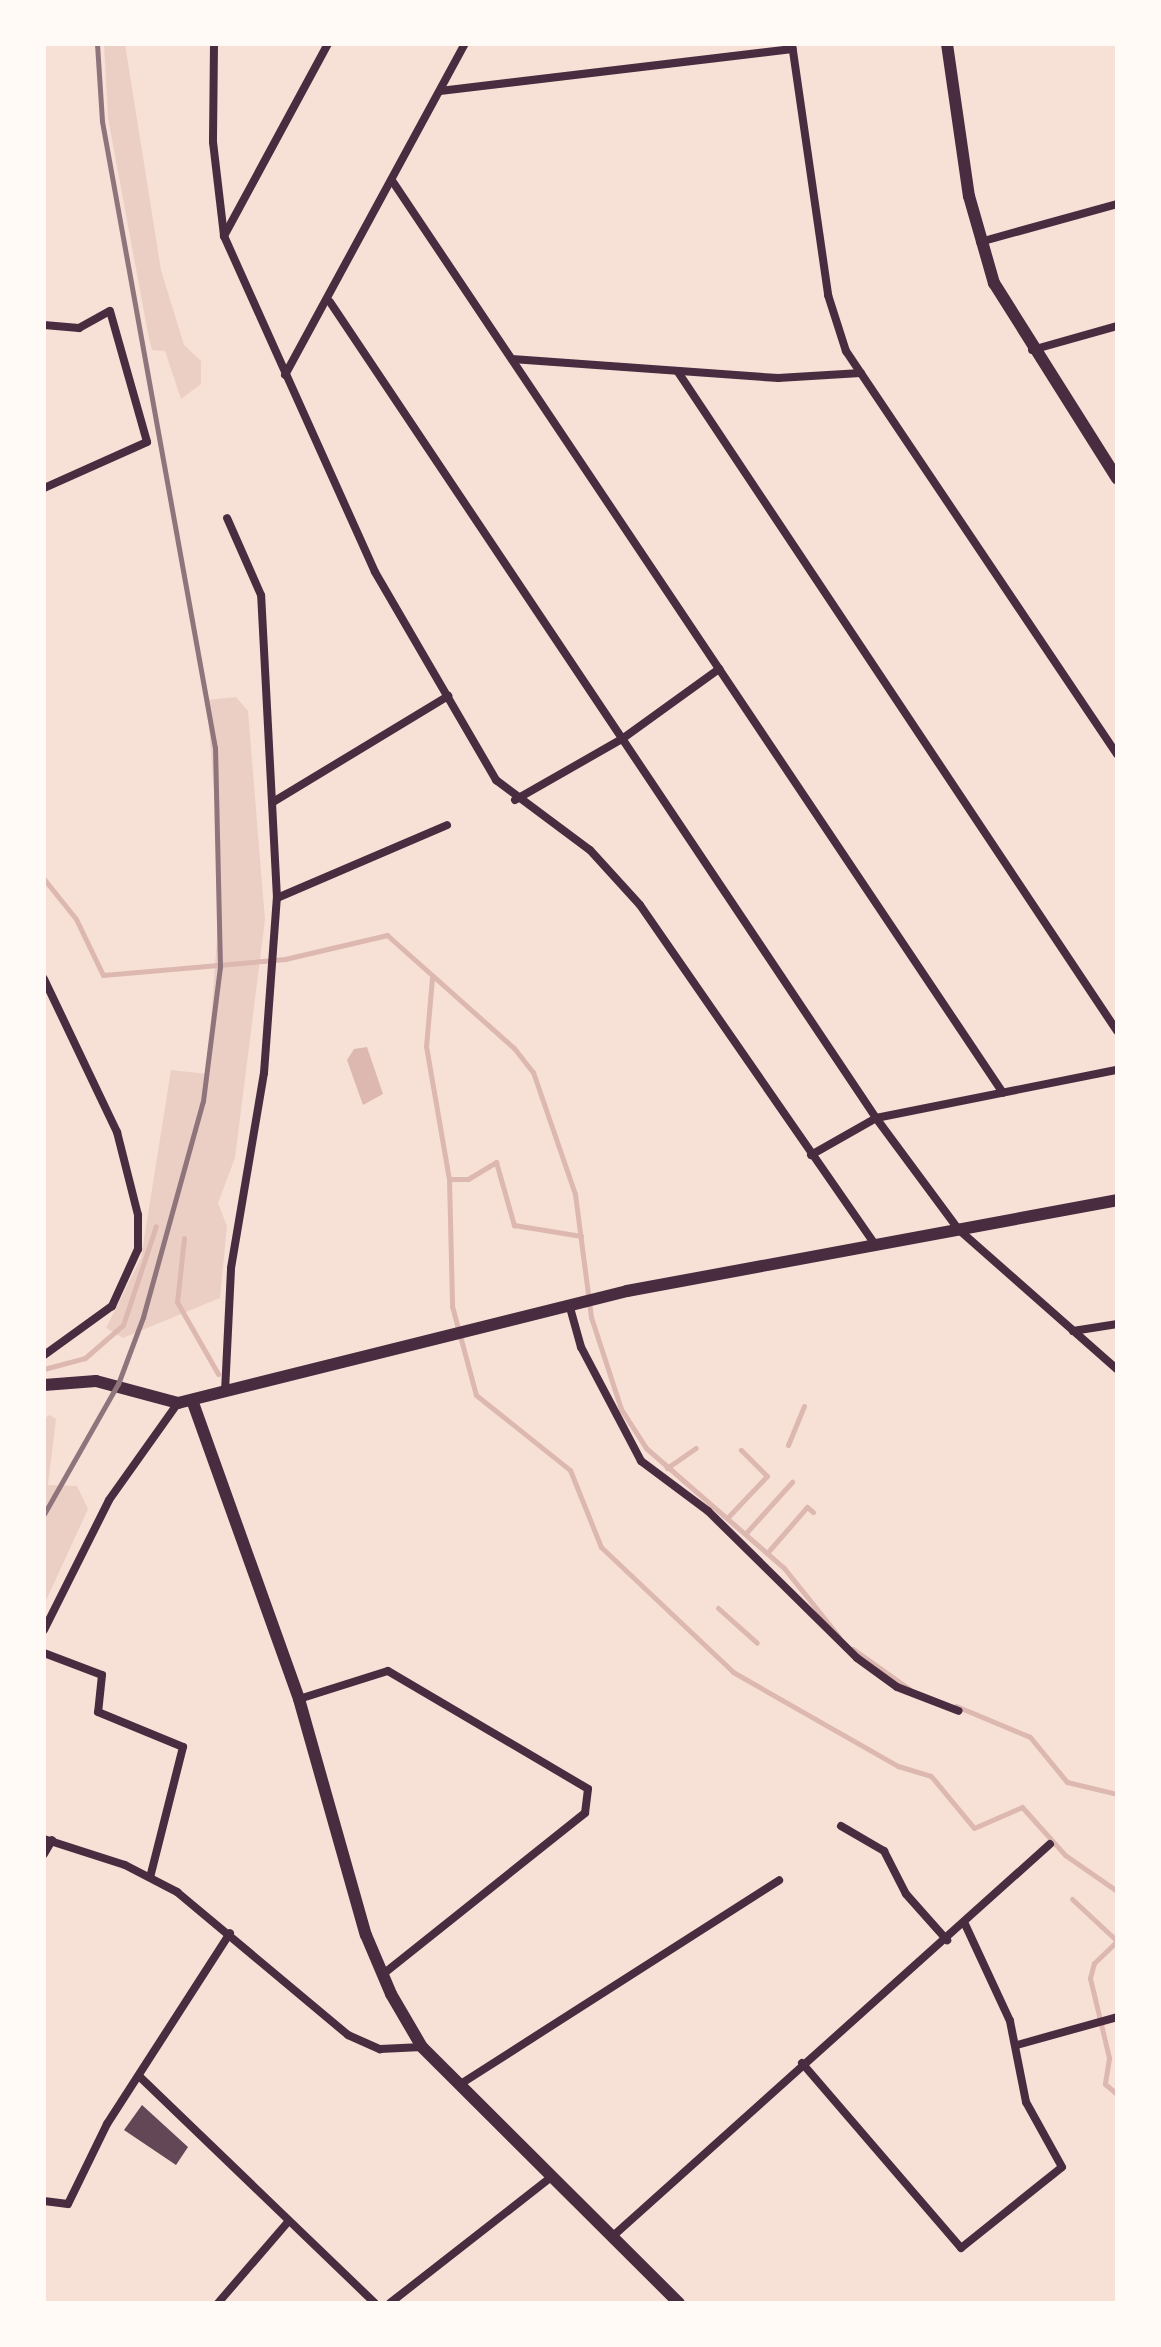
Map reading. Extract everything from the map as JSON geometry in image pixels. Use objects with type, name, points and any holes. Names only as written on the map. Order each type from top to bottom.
[{"type":"main road","points":[[947,44],[980,242],[1032,351],[1117,478]]},
{"type":"main road","points":[[44,1385],[96,1381],[178,1403],[569,1304],[1117,1200]]},
{"type":"main road","points":[[192,1400],[299,1699],[382,1975],[422,2047],[679,2303]]},
{"type":"street","points":[[214,44],[213,142],[224,236],[375,572],[448,696],[515,800],[590,850],[640,905],[875,1244]]},
{"type":"street","points":[[224,236],[328,44]]},
{"type":"street","points":[[285,375],[330,302],[465,44]]},
{"type":"street","points":[[440,91],[792,46],[828,295],[861,373],[1117,755]]},
{"type":"street","points":[[393,182],[1003,1093]]},
{"type":"street","points":[[980,242],[1117,204]]},
{"type":"street","points":[[330,302],[876,1118],[958,1229],[1117,1369]]},
{"type":"street","points":[[44,325],[79,328],[110,311],[147,442],[44,488]]},
{"type":"street","points":[[1032,351],[1117,326]]},
{"type":"street","points":[[512,359],[678,372],[861,373]]},
{"type":"street","points":[[678,372],[1117,1031]]},
{"type":"street","points":[[225,1392],[231,1268],[264,1073],[277,898],[261,595],[227,518]]},
{"type":"street","points":[[515,800],[622,739],[719,669]]},
{"type":"street","points":[[273,802],[448,696]]},
{"type":"street","points":[[277,898],[447,825]]},
{"type":"street","points":[[44,979],[117,1132],[138,1215],[138,1249],[112,1306],[44,1355]]},
{"type":"street","points":[[811,1155],[876,1118],[1117,1070]]},
{"type":"street","points":[[569,1304],[581,1347],[641,1461],[708,1511],[857,1658],[897,1687],[959,1711]]},
{"type":"street","points":[[1073,1331],[1117,1324]]},
{"type":"street","points":[[44,1630],[109,1500],[178,1403]]},
{"type":"street","points":[[44,1653],[102,1675],[98,1712],[183,1747],[150,1877]]},
{"type":"street","points":[[299,1699],[365,1674],[403,1676],[588,1789],[585,1813],[382,1975]]},
{"type":"street","points":[[841,1826],[884,1851],[906,1894],[947,1940]]},
{"type":"street","points":[[44,1854],[48,1840],[150,1877],[230,1933],[348,2035],[380,2049],[422,2047]]},
{"type":"street","points":[[613,2236],[802,2063],[965,1924],[1050,1844]]},
{"type":"street","points":[[459,2085],[779,1880]]},
{"type":"street","points":[[802,2063],[961,2248],[1062,2167],[1026,2102],[1017,2045],[995,1980],[965,1924]]},
{"type":"street","points":[[44,2201],[68,2204],[140,2077],[230,1933]]},
{"type":"street","points":[[1017,2045],[1117,2017]]},
{"type":"street","points":[[140,2077],[287,2223],[375,2303]]},
{"type":"street","points":[[390,2303],[551,2177]]},
{"type":"street","points":[[218,2303],[287,2223]]},
{"type":"shaded area","points":[[104,44],[125,44],[161,270],[184,345],[201,361],[201,384],[181,399],[165,351],[152,350],[149,339],[108,118]]},
{"type":"shaded area","points":[[236,697],[248,711],[265,920],[235,1158],[218,1203],[227,1226],[220,1298],[123,1338],[106,1328],[141,1258],[171,1070],[207,1074],[221,884],[207,700]]},
{"type":"shaded area","points":[[367,1047],[383,1094],[363,1105],[347,1060],[354,1049]]},
{"type":"shaded area","points":[[50,1415],[56,1419],[48,1485],[77,1486],[88,1509],[44,1605],[44,1418]]},
{"type":"building","points":[[142,2105],[188,2147],[176,2165],[124,2130]]},
{"type":"waterway","points":[[44,879],[76,919],[103,975],[285,959],[387,935],[514,1048],[533,1072],[575,1194],[591,1317],[621,1409],[646,1448],[784,1568],[839,1637]]},
{"type":"waterway","points":[[432,978],[426,1046],[449,1179],[452,1306],[476,1395],[570,1470],[601,1547],[733,1672],[898,1766],[931,1776],[974,1828],[1022,1807],[1065,1855],[1117,1891]]},
{"type":"waterway","points":[[449,1179],[468,1179],[496,1162],[514,1225],[581,1236]]},
{"type":"waterway","points":[[44,1369],[85,1358],[123,1325],[156,1226]]},
{"type":"waterway","points":[[184,1238],[177,1302],[218,1374]]},
{"type":"waterway","points":[[788,1445],[804,1406]]},
{"type":"waterway","points":[[667,1468],[696,1448]]},
{"type":"waterway","points":[[729,1516],[767,1476],[741,1450]]},
{"type":"waterway","points":[[746,1533],[792,1482]]},
{"type":"waterway","points":[[767,1553],[807,1507],[813,1512]]},
{"type":"waterway","points":[[718,1608],[757,1643]]},
{"type":"waterway","points":[[853,1649],[909,1689]]},
{"type":"waterway","points":[[956,1706],[1030,1737],[1067,1782],[1117,1794]]},
{"type":"waterway","points":[[1072,1899],[1117,1941]]},
{"type":"waterway","points":[[1117,1941],[1094,1963],[1090,1978],[1109,2058],[1105,2084],[1117,2094]]},
{"type":"railway","points":[[44,1514],[118,1384],[143,1317],[203,1101],[220,967],[215,748],[102,121],[97,44]]}]
